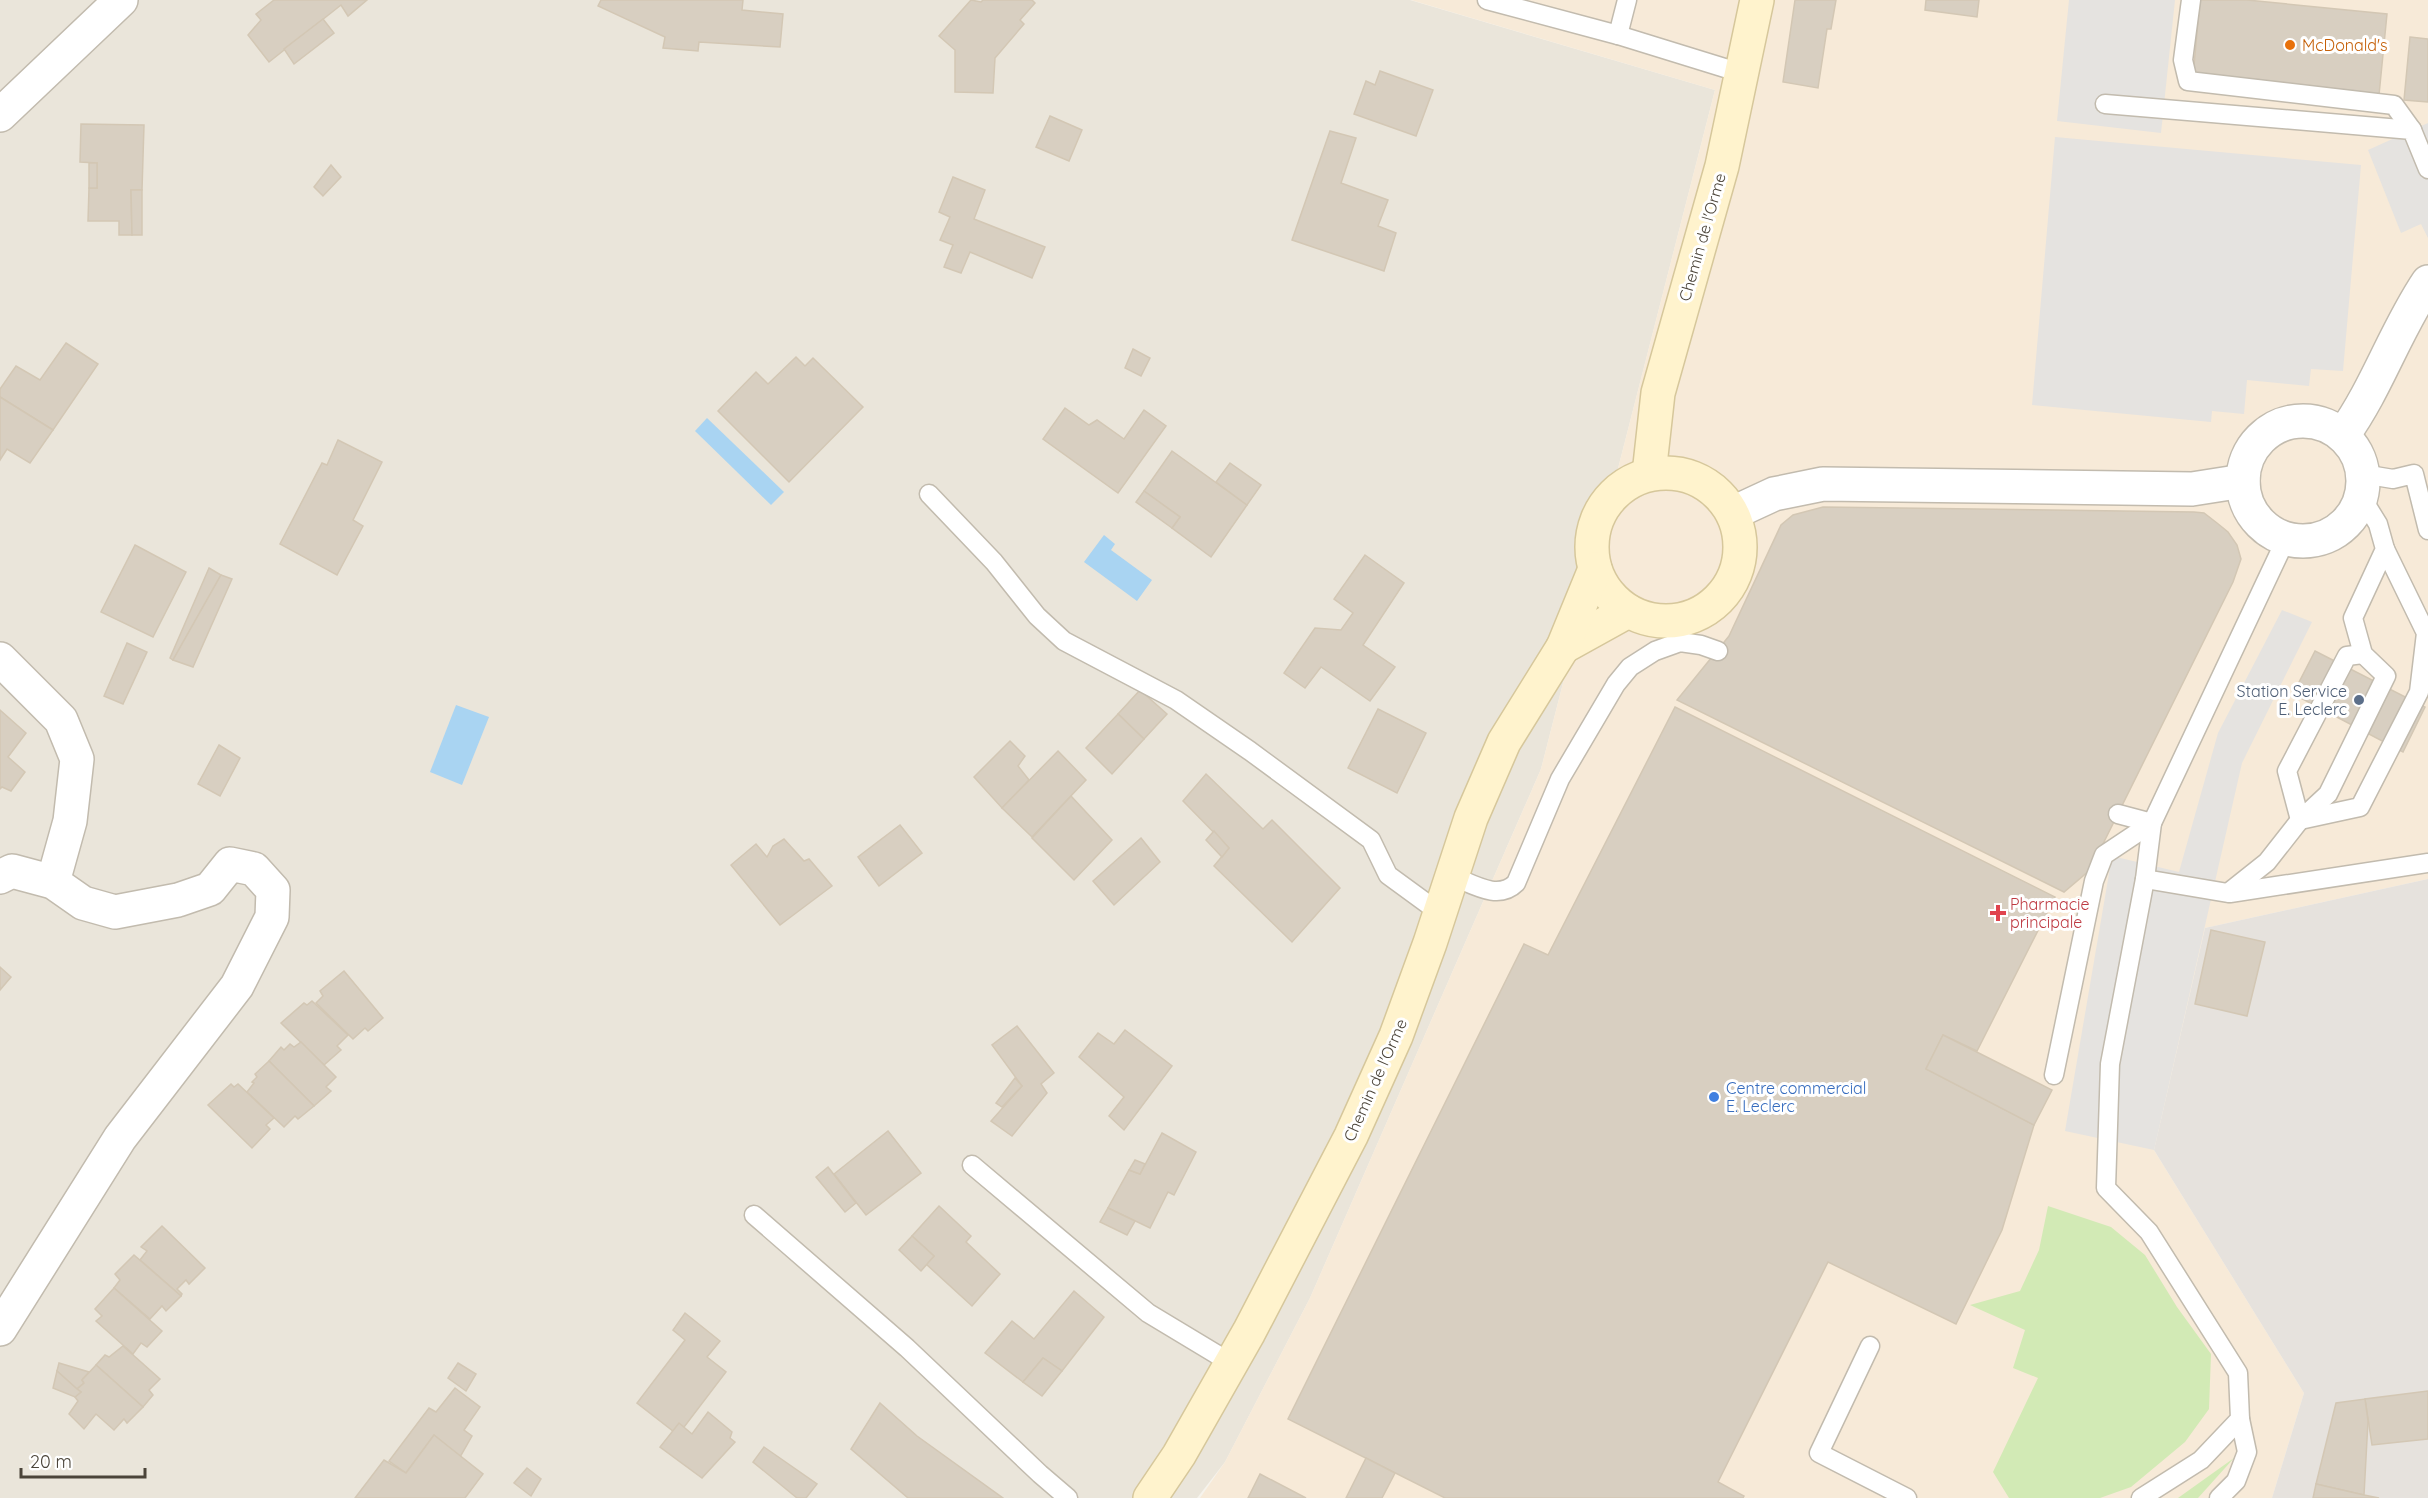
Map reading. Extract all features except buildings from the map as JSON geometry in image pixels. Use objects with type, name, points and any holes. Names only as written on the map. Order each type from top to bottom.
[{"type":"street","points":[[0,115],[121,0]]},
{"type":"street","name":"Chemin de l'Orme","points":[[1649,474],[1658,393],[1722,166],[1757,0]]},
{"type":"street","points":[[2343,435],[2356,416],[2414,303],[2428,282]]},
{"type":"street","points":[[2294,421],[2312,421],[2330,426],[2343,435],[2358,453],[2362,486],[2353,515],[2340,529],[2324,538],[2305,541],[2286,539],[2269,531],[2255,517],[2246,500],[2243,481],[2246,460],[2257,441],[2274,427],[2294,421]]},
{"type":"street","points":[[1674,473],[1698,480],[1718,493],[1733,513],[1740,536],[1740,560],[1732,583],[1717,602],[1698,616],[1674,621],[1650,620],[1628,611],[1608,593],[1595,569],[1592,551],[1595,525],[1607,502],[1625,485],[1649,474],[1674,473]]},
{"type":"street","points":[[1733,513],[1774,494],[1823,484],[2192,489],[2243,481]]},
{"type":"street","name":"Chemin de l'Orme","points":[[1150,1498],[1179,1455],[1231,1363],[1351,1136],[1396,1036],[1471,818],[1504,742],[1563,647],[1595,569]]},
{"type":"street","name":"Chemin de l'Orme","points":[[1563,647],[1628,611]]},
{"type":"street","points":[[0,659],[61,720],[77,759],[70,821],[53,882]]},
{"type":"street","points":[[0,877],[12,872],[53,882],[83,903],[115,912],[178,900],[210,889],[230,864],[254,869],[273,890],[272,917],[237,986],[120,1138],[0,1329]]},
{"type":"lane","points":[[1487,0],[1618,35],[1741,73]]},
{"type":"lane","points":[[1618,35],[1627,0]]},
{"type":"lane","points":[[2191,0],[2183,60],[2188,81],[2394,105],[2412,130],[2428,169]]},
{"type":"lane","points":[[2104,104],[2412,130]]},
{"type":"lane","points":[[2300,820],[2360,807],[2419,692],[2426,633],[2385,549],[2378,524],[2362,486],[2421,472],[2428,530]]},
{"type":"lane","points":[[929,494],[994,562],[1037,616],[1064,641],[1176,700],[1250,751],[1371,840],[1388,876],[1440,913]]},
{"type":"lane","points":[[2219,1498],[2235,1480],[2247,1452],[2240,1419],[2238,1373],[2149,1232],[2106,1188],[2110,1065],[2145,879],[2152,823],[2286,539]]},
{"type":"lane","points":[[2228,893],[2267,862],[2300,820],[2328,794],[2386,676],[2363,654],[2353,618],[2385,549]]},
{"type":"lane","points":[[1452,876],[1498,892],[1508,890],[1516,883],[1560,779],[1616,684],[1630,667],[1655,651],[1680,642],[1701,645],[1718,651]]},
{"type":"lane","points":[[2300,820],[2287,771],[2347,656],[2363,654]]},
{"type":"lane","points":[[2118,814],[2152,823]]},
{"type":"lane","points":[[2054,1075],[2094,881],[2104,855],[2152,823]]},
{"type":"lane","points":[[2145,879],[2228,893],[2428,863]]},
{"type":"lane","points":[[972,1165],[1148,1313],[1231,1363]]},
{"type":"lane","points":[[753,1215],[907,1348],[1068,1498]]},
{"type":"lane","points":[[1870,1346],[1819,1453],[1907,1498]]},
{"type":"lane","points":[[2141,1498],[2201,1461],[2240,1419]]},
{"type":"shaded area","points":[[0,0],[1410,0],[1715,90],[1541,769],[1310,1298],[1225,1462],[1197,1498],[0,1498]]},
{"type":"shaded area","points":[[1411,0],[2428,0],[2428,879],[2205,928],[2154,1150],[2304,1393],[2272,1498],[1200,1498],[1225,1462],[1310,1298],[1541,769],[1715,90]]},
{"type":"shaded area","points":[[2069,0],[2175,0],[2161,133],[2057,121]]},
{"type":"shaded area","points":[[2428,123],[2428,238],[2421,224],[2401,233],[2368,150]]},
{"type":"shaded area","points":[[2055,137],[2361,165],[2343,371],[2311,369],[2309,386],[2247,380],[2244,414],[2212,411],[2211,422],[2032,405]]},
{"type":"shaded area","points":[[2282,610],[2312,622],[2242,763],[2154,1150],[2065,1131],[2112,856],[2179,872],[2218,733]]},
{"type":"shaded area","points":[[2428,879],[2428,1498],[2272,1498],[2304,1393],[2154,1150],[2205,928]]},
{"type":"green space","points":[[2048,1206],[2111,1227],[2145,1255],[2177,1307],[2211,1354],[2209,1409],[2185,1442],[2131,1487],[2100,1498],[2009,1498],[1993,1472],[2038,1378],[2013,1368],[2025,1330],[1970,1305],[2020,1291],[2039,1250]]},
{"type":"green space","points":[[2234,1458],[2198,1498],[2178,1498]]},
{"type":"water","points":[[707,418],[784,492],[771,505],[695,431]]},
{"type":"water","points":[[1104,535],[1115,544],[1111,550],[1152,580],[1137,601],[1084,562]]},
{"type":"water","points":[[456,705],[489,717],[462,785],[430,772]]},
{"type":"place","name":"McDonald's","points":[[2290,45]]},
{"type":"place","name":"Station Service E. Leclerc","points":[[2359,700]]},
{"type":"place","name":"Pharmacie principale","points":[[1998,913]]},
{"type":"place","name":"Centre commercial E. Leclerc","points":[[1714,1097]]}]
